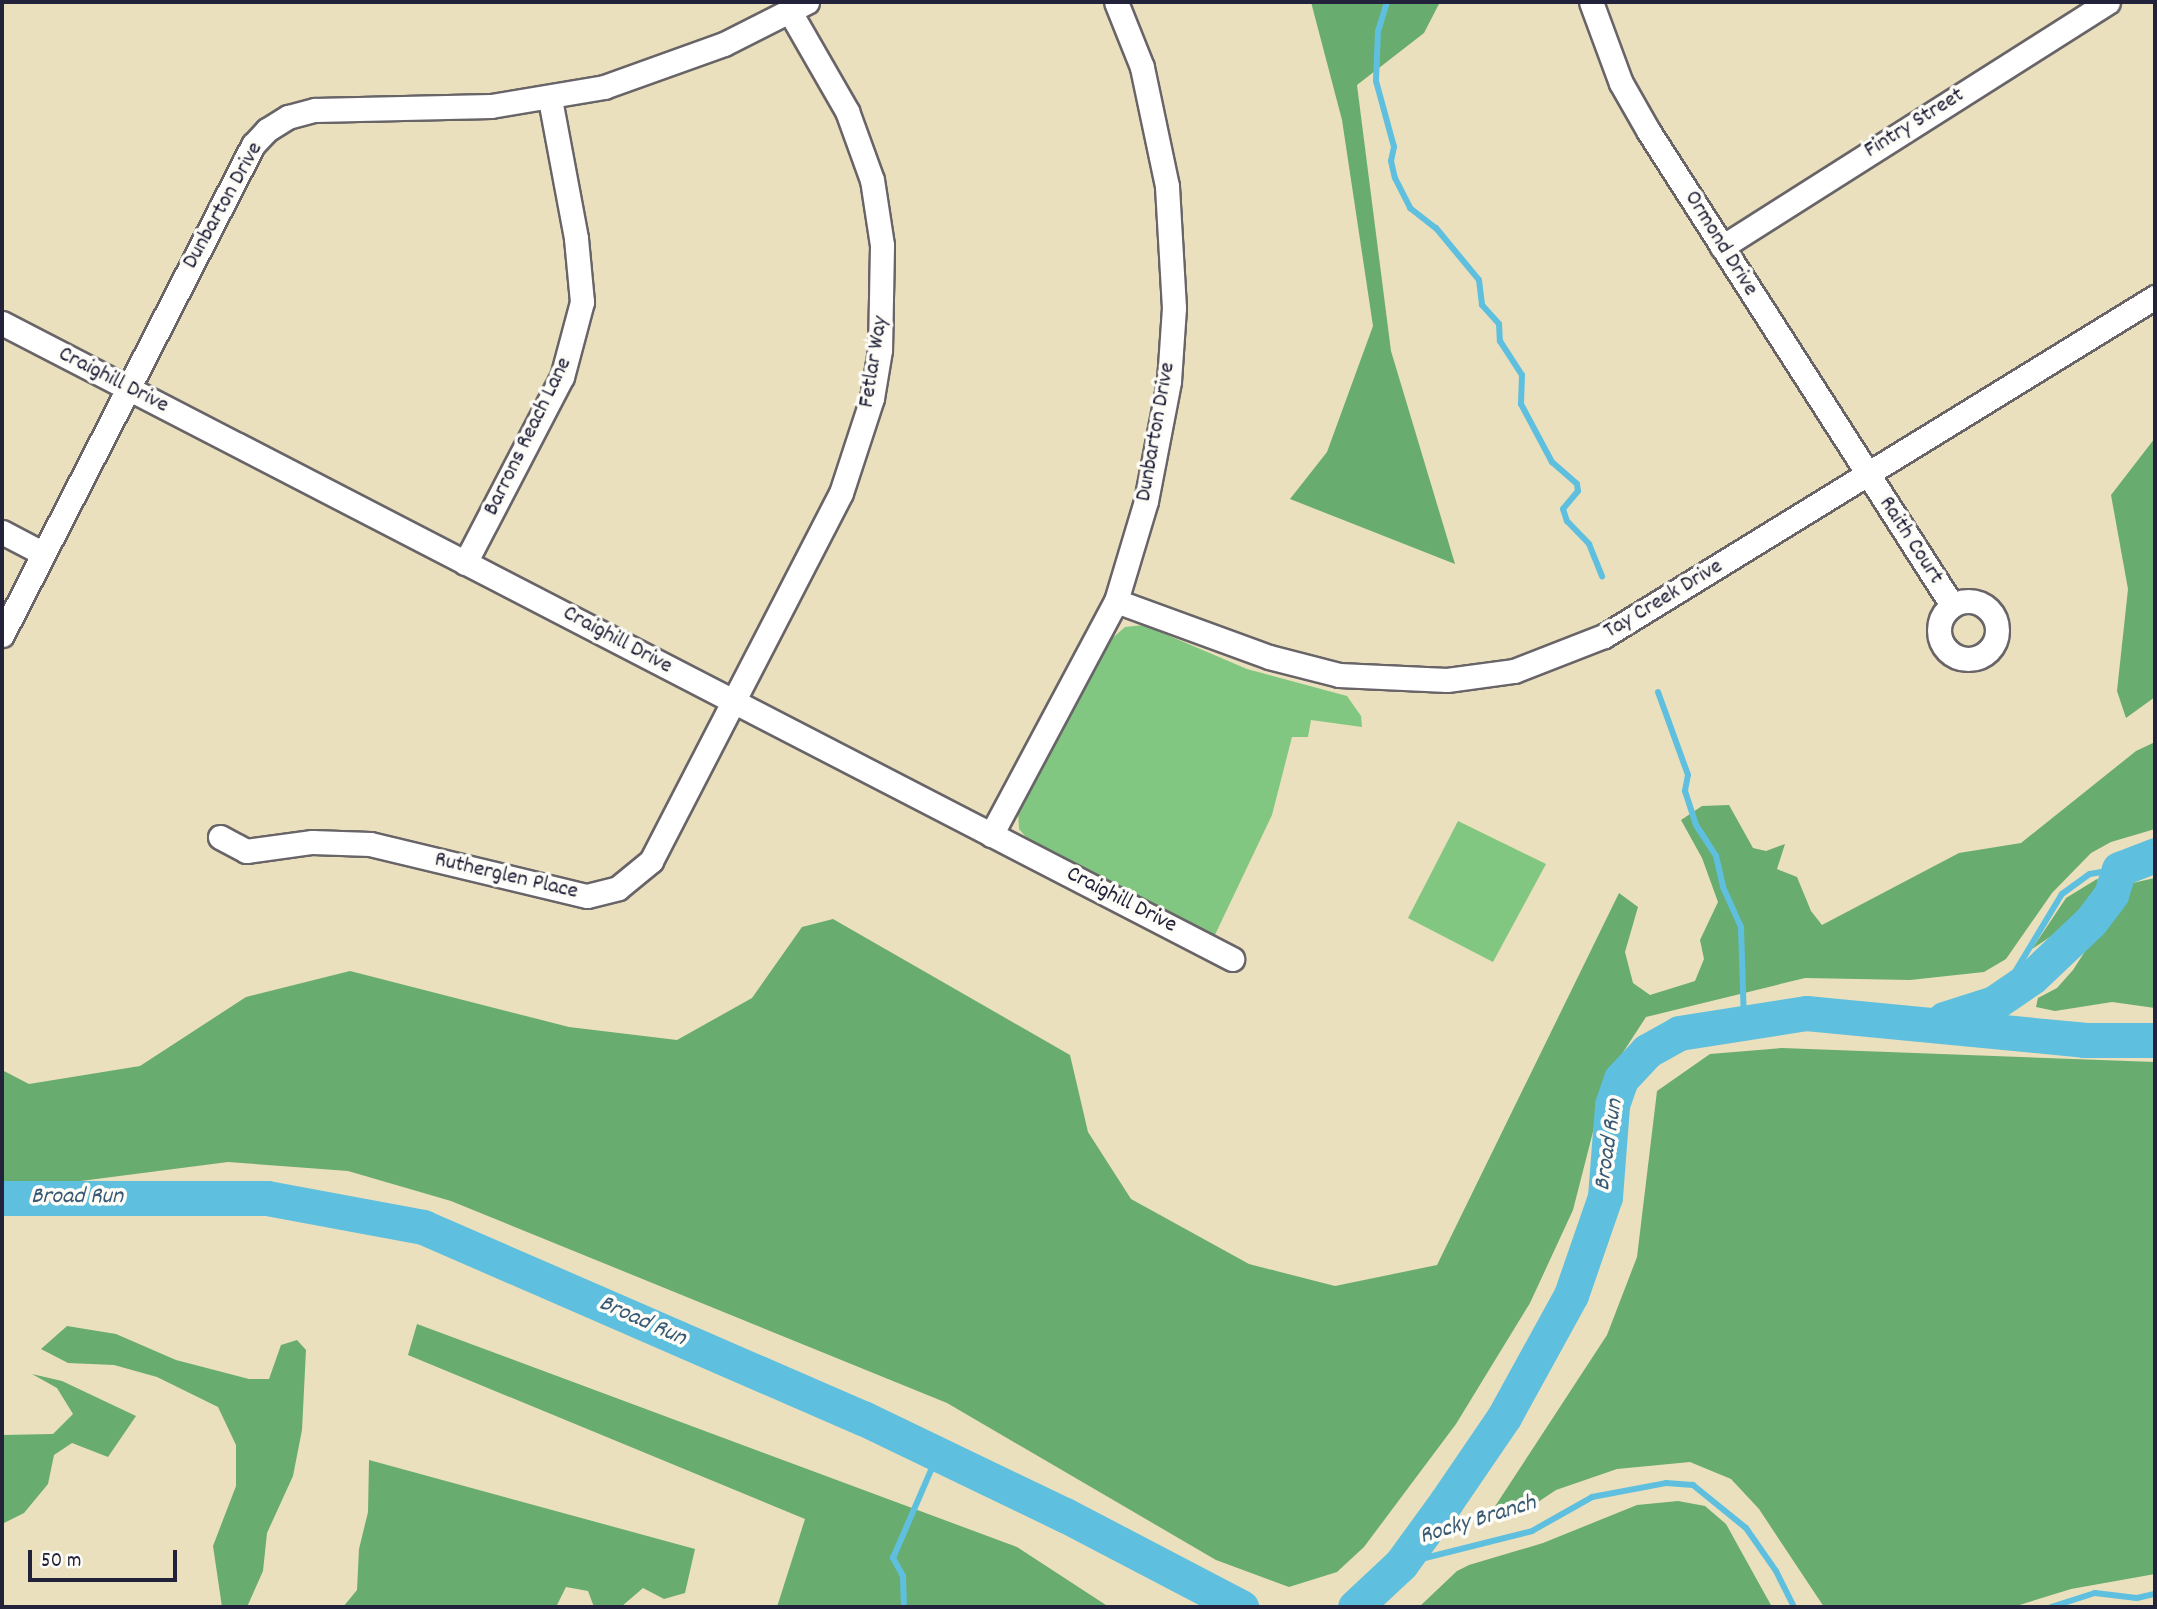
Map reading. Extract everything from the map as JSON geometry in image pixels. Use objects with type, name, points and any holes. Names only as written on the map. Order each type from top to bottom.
[{"type":"street","name":"Dunbarton Drive","points":[[990,835],[1116,601],[1160,442],[1174,308],[1171,235],[1159,138],[1142,67],[1116,2]]},
{"type":"street","name":"Ormond Drive","points":[[1591,2],[1621,83],[1868,476]]},
{"type":"street","name":"Fintry Street","points":[[1722,247],[2108,2]]},
{"type":"street","name":"Dunbarton Drive","points":[[2,635],[253,145],[267,130],[288,117],[315,110],[417,110],[550,99],[670,65],[798,7]]},
{"type":"street","name":"Fetlar Way","points":[[733,702],[841,493],[872,398],[880,350],[882,245],[872,180],[847,111],[798,7]]},
{"type":"street","name":"Barrons Reach Lane","points":[[465,563],[562,377],[582,302],[576,238],[550,99]]},
{"type":"street","name":"Tay Creek Drive","points":[[1116,601],[1269,657],[1339,676],[1447,680],[1514,671],[1604,636],[2155,297]]},
{"type":"street","name":"Craighill Drive","points":[[2,323],[1231,959]]},
{"type":"street","name":"Raith Court","points":[[1868,476],[1952,605]]},
{"type":"street","points":[[2,532],[42,553]]},
{"type":"street","name":"Rutherglen Place","points":[[220,837],[246,851],[312,842],[370,844],[568,895],[603,894],[634,878],[651,861],[733,702]]},
{"type":"green space","points":[[1311,2],[1440,2],[1424,33],[1357,85],[1391,351],[1455,564],[1290,499],[1327,452],[1373,326],[1342,120]]},
{"type":"green space","points":[[2155,438],[2155,697],[2126,718],[2117,691],[2128,589],[2111,495]]},
{"type":"green space","points":[[1144,625],[1247,669],[1347,696],[1361,716],[1362,727],[1311,720],[1308,737],[1292,737],[1272,815],[1213,939],[1031,843],[1019,829],[1018,811],[1108,642],[1125,627]]},
{"type":"green space","points":[[2155,742],[2155,829],[2111,842],[2091,853],[2052,893],[2006,959],[1984,972],[1910,980],[1805,978],[1646,1017],[1607,1077],[1573,1210],[1530,1303],[1456,1424],[1364,1547],[1337,1572],[1289,1587],[1216,1560],[947,1403],[451,1201],[348,1171],[228,1162],[73,1182],[2,1181],[2,1070],[29,1084],[140,1066],[246,997],[350,971],[569,1027],[677,1040],[752,998],[802,927],[833,919],[1070,1055],[1088,1132],[1131,1199],[1249,1264],[1335,1286],[1437,1265],[1619,893],[1638,907],[1625,952],[1633,983],[1650,995],[1695,981],[1704,959],[1700,940],[1718,902],[1702,858],[1681,820],[1702,806],[1729,805],[1753,848],[1766,851],[1785,844],[1777,869],[1797,877],[1811,911],[1822,925],[1959,853],[2021,843],[2136,751]]},
{"type":"green space","points":[[1458,821],[1546,864],[1493,962],[1408,918]]},
{"type":"green space","points":[[2155,878],[2155,1008],[2112,1002],[2055,1011],[2036,1007],[2038,998],[2057,988],[2073,970],[2128,884]]},
{"type":"green space","points":[[2097,879],[2101,882],[2098,894],[2080,917],[2032,949],[2066,898]]},
{"type":"green space","points":[[1782,1048],[2155,1062],[2155,1574],[2071,1589],[2013,1607],[1824,1607],[1759,1509],[1731,1479],[1690,1462],[1617,1469],[1556,1490],[1526,1510],[1488,1517],[1607,1335],[1637,1257],[1657,1091],[1710,1054]]},
{"type":"green space","points":[[417,1324],[1017,1547],[1109,1607],[777,1607],[805,1519],[408,1355]]},
{"type":"green space","points":[[67,1326],[116,1334],[176,1360],[249,1379],[269,1379],[281,1345],[297,1340],[306,1350],[302,1430],[293,1476],[267,1533],[263,1571],[247,1607],[222,1607],[213,1546],[236,1486],[236,1445],[218,1407],[157,1377],[114,1365],[68,1363],[41,1349]]},
{"type":"green space","points":[[32,1374],[62,1381],[136,1416],[108,1457],[72,1443],[54,1455],[48,1484],[24,1513],[2,1524],[2,1435],[53,1434],[73,1414],[57,1388]]},
{"type":"green space","points":[[369,1460],[695,1549],[685,1593],[664,1599],[643,1588],[621,1607],[594,1607],[588,1591],[566,1587],[556,1607],[343,1607],[357,1590],[359,1549],[368,1512]]},
{"type":"green space","points":[[1678,1501],[1705,1506],[1726,1524],[1772,1607],[1419,1607],[1457,1571],[1469,1565],[1543,1543],[1637,1505]]},
{"type":"waterway","points":[[1387,2],[1378,31],[1376,81],[1394,147],[1391,161],[1395,178],[1410,208],[1436,228],[1479,280],[1482,305],[1499,324],[1500,341],[1522,375],[1521,404],[1552,462],[1577,484],[1578,491],[1563,509],[1567,521],[1589,544],[1602,576]]},
{"type":"waterway","points":[[1658,692],[1688,775],[1685,791],[1696,825],[1716,856],[1723,887],[1741,927],[1744,1021]]},
{"type":"waterway","points":[[1944,1019],[1994,1003],[2032,977],[2091,921],[2111,894],[2119,869],[2155,855]]},
{"type":"waterway","points":[[1998,1000],[2062,894],[2090,874],[2119,869]]},
{"type":"waterway","name":"Broad Run","points":[[1355,1607],[1401,1564],[1446,1502],[1504,1417],[1571,1295],[1605,1197],[1612,1105],[1621,1079],[1647,1051],[1679,1033],[1806,1013],[2084,1040],[2155,1040]]},
{"type":"waterway","name":"Broad Run","points":[[2,1198],[267,1198],[423,1227],[863,1418],[1065,1515],[1241,1607]]},
{"type":"waterway","points":[[904,1607],[903,1576],[893,1558],[938,1454]]},
{"type":"waterway","name":"Rocky Branch","points":[[1401,1564],[1532,1531],[1592,1497],[1666,1483],[1693,1485],[1746,1528],[1776,1571],[1794,1607]]},
{"type":"waterway","name":"Rocky Branch","points":[[2051,1607],[2095,1593],[2137,1598],[2155,1594]]}]
